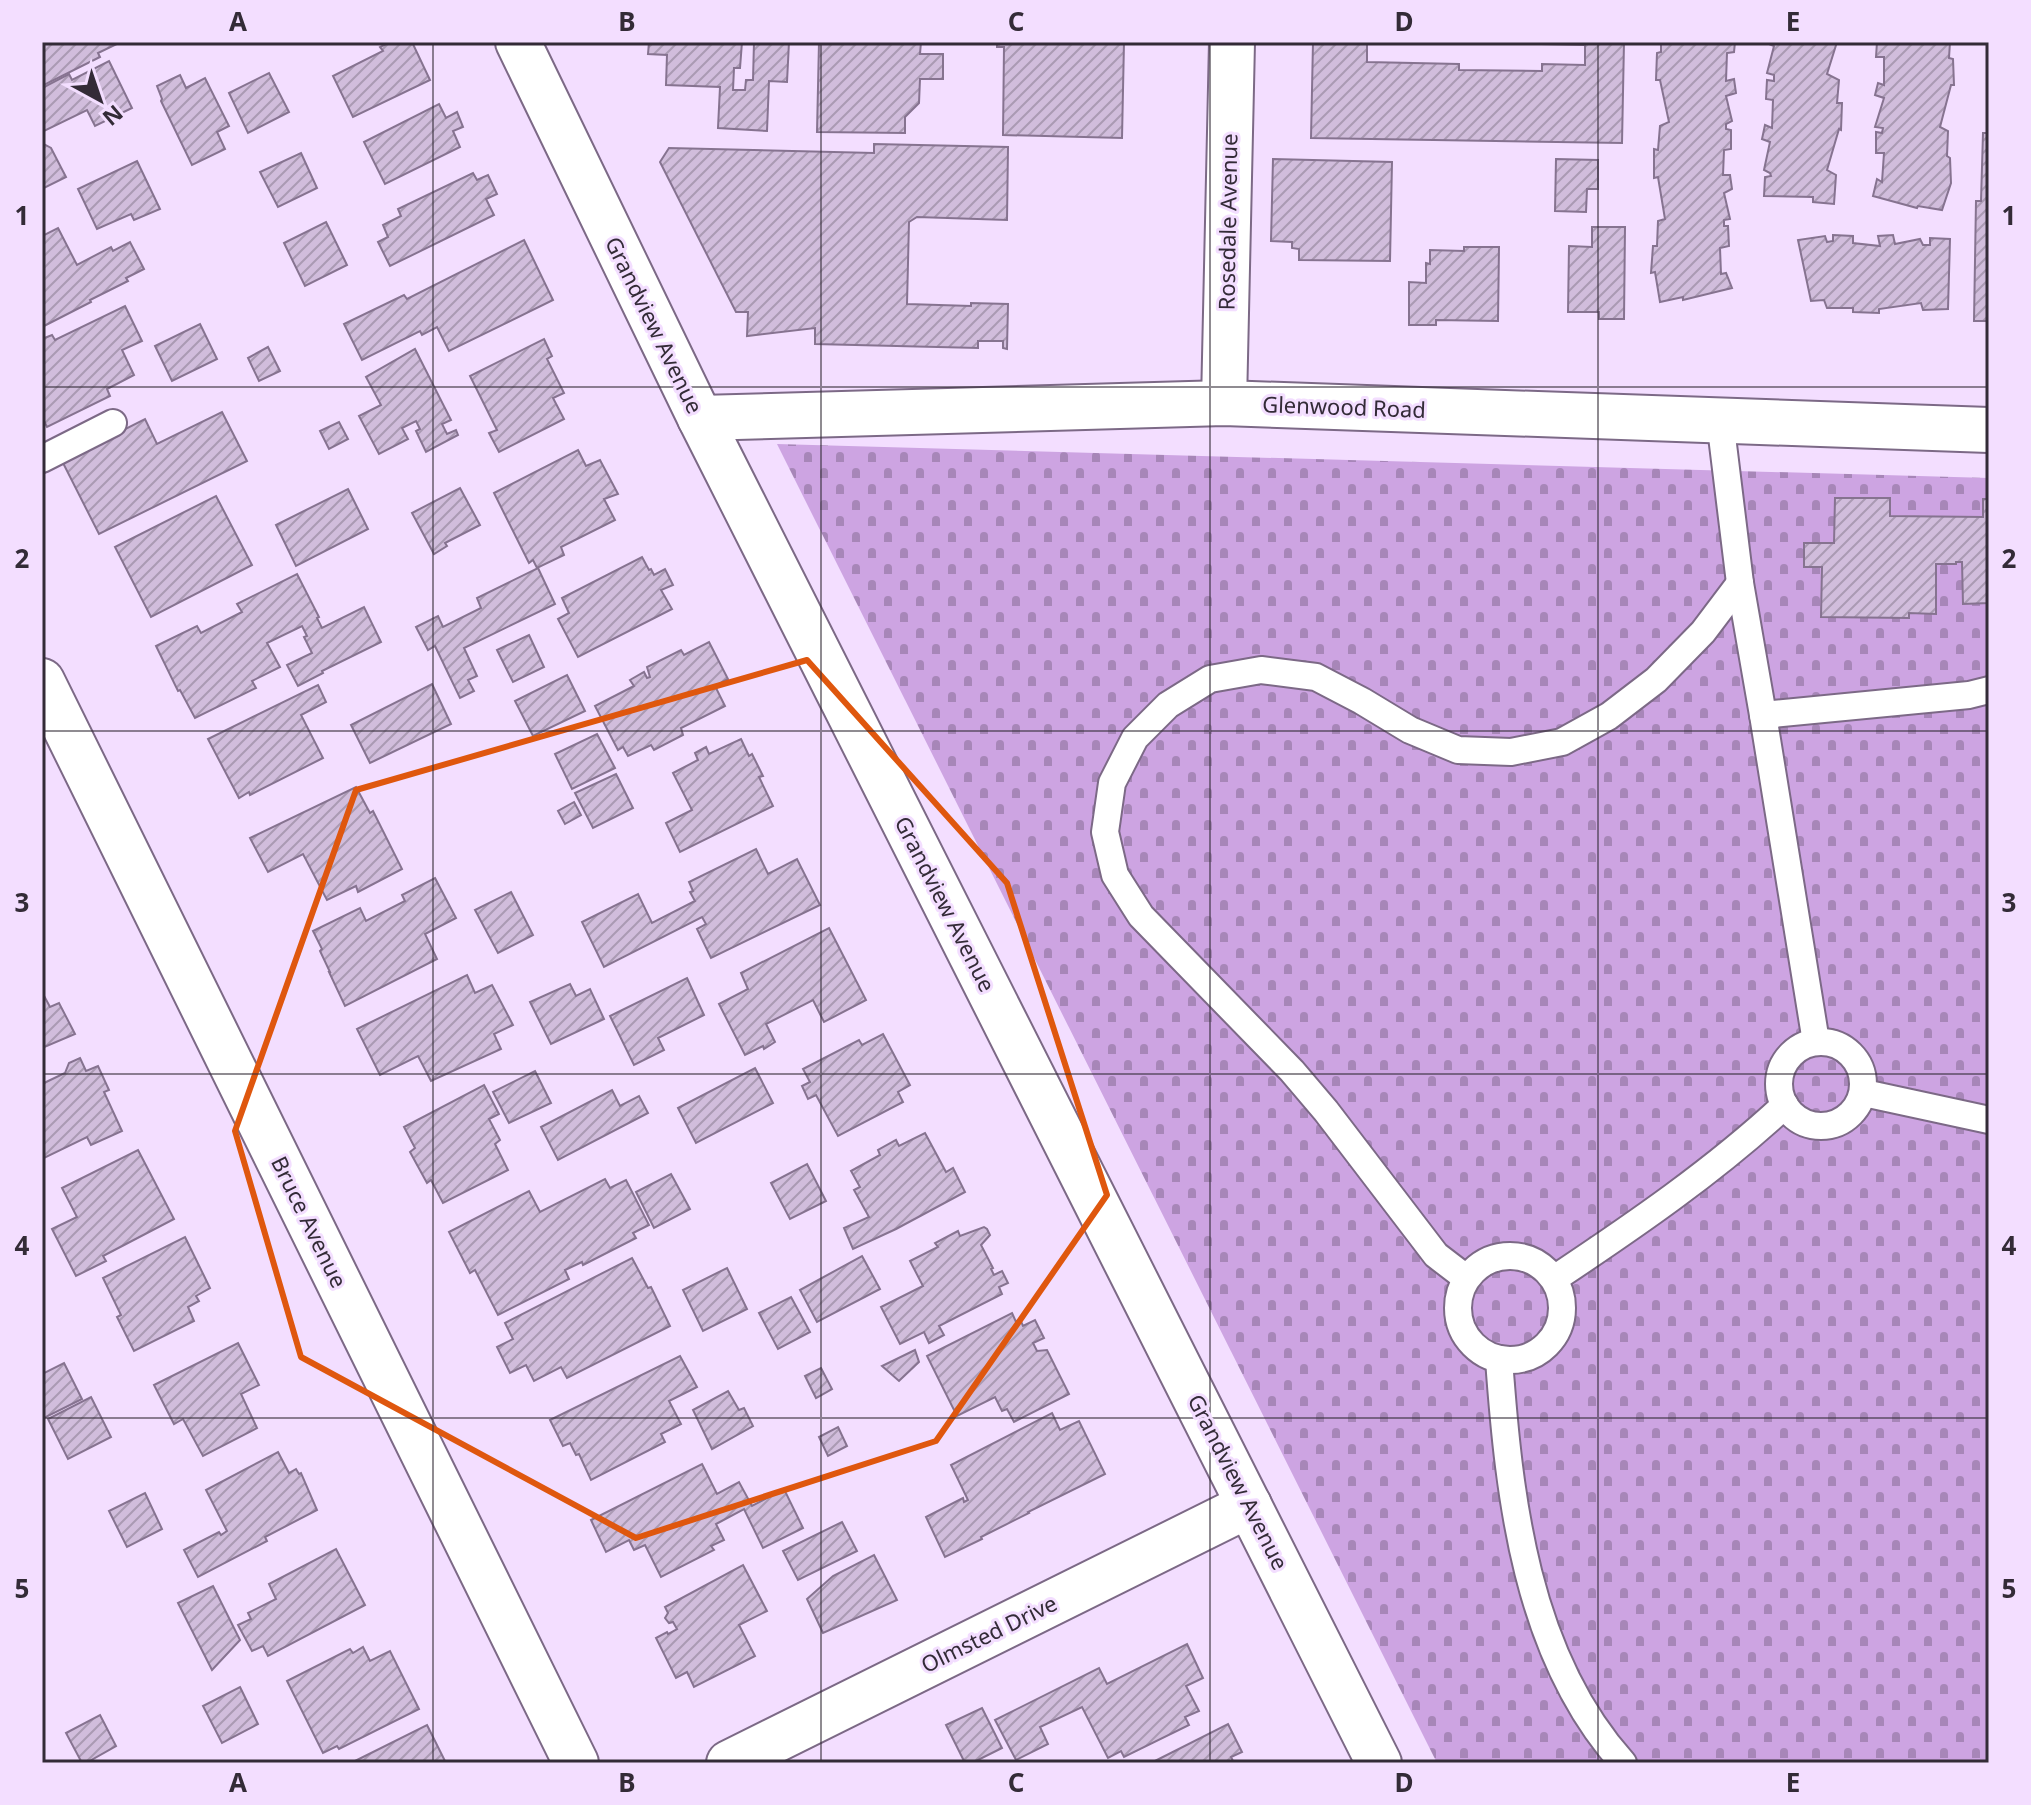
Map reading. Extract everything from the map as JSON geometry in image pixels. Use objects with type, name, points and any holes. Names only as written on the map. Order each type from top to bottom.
[{"type":"street","name":"Grandview Avenue","points":[[518,42],[700,418],[1379,1763]]},
{"type":"street","name":"Rosedale Avenue","points":[[1224,403],[1232,42]]},
{"type":"street","name":"Glenwood Road","points":[[700,418],[1224,403],[1989,430]]},
{"type":"street","name":"Bruce Avenue","points":[[42,681],[576,1763]]},
{"type":"street","name":"Olmsted Drive","points":[[729,1763],[1249,1505]]},
{"type":"lane","points":[[1720,420],[1740,583],[1816,1042]]},
{"type":"lane","points":[[42,459],[113,423]]},
{"type":"lane","points":[[1466,1278],[1436,1255],[1292,1071],[1141,916],[1115,875],[1105,832],[1112,783],[1135,738],[1168,705],[1210,679],[1261,670],[1316,677],[1410,730],[1458,750],[1511,752],[1562,742],[1609,716],[1656,680],[1703,632],[1740,583]]},
{"type":"lane","points":[[1763,715],[1969,695],[1989,690]]},
{"type":"lane","points":[[1832,1042],[1847,1050],[1858,1062],[1864,1078],[1864,1093],[1856,1109],[1843,1121],[1827,1126],[1811,1125],[1796,1118],[1785,1105],[1779,1090],[1779,1073],[1787,1058],[1799,1047],[1832,1042]]},
{"type":"lane","points":[[1864,1093],[1989,1120]]},
{"type":"lane","points":[[1554,1279],[1684,1189],[1785,1105]]},
{"type":"lane","points":[[1501,1257],[1521,1257],[1540,1265],[1554,1279],[1561,1298],[1562,1319],[1553,1337],[1538,1352],[1519,1360],[1499,1359],[1480,1351],[1465,1336],[1458,1318],[1458,1297],[1466,1278],[1481,1264],[1501,1257]]},
{"type":"lane","points":[[1499,1359],[1516,1515],[1543,1621],[1583,1709],[1623,1763]]},
{"type":"highlighted area","points":[[807,660],[1007,883],[1107,1195],[936,1441],[636,1538],[301,1357],[235,1131],[356,790]]},
{"type":"green space","points":[[777,444],[1989,478],[1989,1763],[1437,1763]]},
{"type":"building","points":[[42,42],[119,43],[98,53],[100,57],[42,86]]},
{"type":"building","points":[[390,42],[412,42],[430,80],[353,117],[333,76],[383,51],[380,47]]},
{"type":"building","points":[[649,42],[742,42],[740,68],[734,68],[733,90],[745,90],[746,80],[753,80],[754,42],[789,42],[787,82],[769,81],[767,131],[718,128],[720,87],[666,85],[667,55],[648,54]]},
{"type":"building","points":[[819,42],[921,42],[920,54],[943,54],[943,79],[920,79],[919,103],[905,117],[905,133],[817,132]]},
{"type":"building","points":[[997,42],[1124,42],[1122,138],[1003,135],[1004,47],[997,47]]},
{"type":"building","points":[[1313,42],[1367,42],[1367,62],[1459,64],[1459,70],[1542,71],[1542,64],[1585,65],[1585,45],[1542,42],[1624,42],[1622,143],[1311,138]]},
{"type":"building","points":[[1661,42],[1735,42],[1734,52],[1727,53],[1726,81],[1734,79],[1736,93],[1726,96],[1732,121],[1726,124],[1726,129],[1731,130],[1731,149],[1724,150],[1723,175],[1730,175],[1732,189],[1724,193],[1730,219],[1724,220],[1724,226],[1728,226],[1729,246],[1720,248],[1721,274],[1726,273],[1732,288],[1683,300],[1683,297],[1660,302],[1655,272],[1651,273],[1658,221],[1665,219],[1658,177],[1654,178],[1654,149],[1658,150],[1660,126],[1669,122],[1660,80],[1656,80],[1657,53],[1661,52]]},
{"type":"building","points":[[1764,42],[1837,42],[1827,74],[1839,80],[1837,103],[1842,103],[1841,130],[1827,170],[1836,175],[1834,204],[1813,202],[1813,197],[1764,196],[1765,177],[1771,176],[1764,170],[1770,142],[1762,139],[1765,125],[1772,128],[1773,100],[1766,99],[1767,80],[1774,81],[1774,75],[1767,73],[1774,46]]},
{"type":"building","points":[[1877,42],[1950,42],[1949,58],[1953,59],[1954,85],[1951,85],[1940,127],[1948,131],[1947,156],[1950,158],[1951,183],[1942,210],[1917,208],[1873,196],[1877,179],[1882,182],[1884,153],[1876,153],[1876,132],[1882,133],[1883,128],[1875,127],[1884,98],[1875,95],[1878,83],[1884,85],[1884,57],[1876,57]]},
{"type":"building","points":[[109,61],[132,108],[95,126],[87,110],[42,132],[42,88],[69,74],[72,80]]},
{"type":"building","points":[[269,73],[289,112],[248,133],[229,93]]},
{"type":"building","points":[[180,75],[186,88],[205,78],[229,126],[217,132],[225,149],[192,165],[161,101],[157,86]]},
{"type":"building","points":[[439,104],[446,118],[457,112],[463,127],[453,131],[460,147],[385,184],[364,142]]},
{"type":"building","points":[[1983,133],[1989,133],[1989,321],[1974,321],[1976,201],[1981,201]]},
{"type":"building","points":[[42,143],[51,148],[66,177],[42,189]]},
{"type":"building","points":[[874,144],[1008,147],[1007,220],[917,217],[909,222],[907,304],[1008,304],[1007,349],[1003,348],[1003,341],[978,341],[978,348],[815,344],[815,328],[747,336],[748,312],[736,312],[660,162],[669,148],[874,153]]},
{"type":"building","points":[[301,153],[317,188],[278,207],[260,172]]},
{"type":"building","points":[[1273,159],[1392,162],[1390,261],[1299,260],[1299,249],[1292,248],[1292,242],[1271,241]]},
{"type":"building","points":[[1556,159],[1598,160],[1598,189],[1587,189],[1586,212],[1555,211]]},
{"type":"building","points":[[137,161],[160,209],[134,220],[131,214],[97,229],[78,189]]},
{"type":"building","points":[[473,173],[477,180],[488,175],[497,194],[486,199],[494,215],[390,266],[378,242],[388,237],[383,225],[401,216],[398,209]]},
{"type":"building","points":[[326,222],[347,265],[305,286],[284,243]]},
{"type":"building","points":[[1592,227],[1625,227],[1624,319],[1599,319],[1599,312],[1568,312],[1569,246],[1592,247]]},
{"type":"building","points":[[58,228],[77,265],[111,247],[113,251],[130,242],[144,269],[126,278],[128,281],[42,327],[42,236]]},
{"type":"building","points":[[1833,235],[1853,236],[1853,243],[1880,246],[1878,236],[1893,235],[1895,244],[1920,239],[1923,245],[1930,245],[1930,238],[1950,239],[1948,309],[1923,310],[1921,303],[1879,309],[1879,313],[1853,312],[1853,308],[1827,308],[1824,300],[1811,301],[1798,240],[1825,236],[1827,242],[1833,241]]},
{"type":"building","points":[[524,240],[553,300],[449,351],[437,327],[422,335],[420,331],[362,360],[344,324],[404,295],[407,299]]},
{"type":"building","points":[[1464,247],[1499,247],[1498,321],[1436,320],[1436,325],[1409,325],[1409,282],[1426,283],[1426,263],[1430,264],[1430,250],[1464,251]]},
{"type":"building","points":[[125,306],[142,341],[122,350],[134,375],[107,389],[110,396],[47,427],[42,417],[42,339],[52,335],[55,340]]},
{"type":"building","points":[[200,324],[217,359],[172,381],[155,346]]},
{"type":"building","points":[[544,339],[552,356],[547,359],[564,393],[553,398],[564,419],[499,452],[489,433],[497,430],[470,376]]},
{"type":"building","points":[[268,347],[280,371],[259,381],[248,358]]},
{"type":"building","points":[[415,349],[451,420],[442,424],[447,434],[456,430],[458,435],[426,452],[416,431],[420,429],[416,421],[402,428],[408,439],[379,454],[359,416],[381,405],[366,377]]},
{"type":"building","points":[[222,412],[247,461],[99,534],[62,461],[145,419],[157,444]]},
{"type":"building","points":[[339,422],[348,439],[329,449],[320,431]]},
{"type":"building","points":[[578,450],[586,466],[600,460],[618,494],[604,499],[615,520],[561,547],[564,555],[537,568],[533,560],[529,563],[494,493]]},
{"type":"building","points":[[460,488],[480,525],[445,543],[447,546],[434,554],[412,513]]},
{"type":"building","points":[[348,489],[368,529],[296,566],[276,525]]},
{"type":"building","points":[[216,496],[252,565],[151,617],[115,547]]},
{"type":"building","points":[[1835,498],[1890,498],[1890,516],[1983,517],[1983,499],[1989,499],[1989,603],[1963,604],[1962,562],[1956,562],[1936,564],[1936,614],[1909,613],[1909,618],[1821,617],[1822,567],[1804,567],[1804,543],[1834,543]]},
{"type":"building","points":[[642,557],[654,575],[665,569],[673,585],[661,590],[672,609],[578,657],[558,619],[569,613],[562,598]]},
{"type":"building","points":[[538,568],[555,604],[464,648],[477,676],[468,680],[474,691],[460,698],[435,646],[428,650],[416,627],[438,616],[443,627],[481,608],[477,598]]},
{"type":"building","points":[[297,574],[322,628],[364,607],[381,642],[298,686],[287,665],[312,653],[302,626],[267,643],[280,667],[252,681],[256,688],[195,718],[156,646],[197,626],[201,633],[242,612],[237,604]]},
{"type":"building","points":[[529,635],[544,667],[513,682],[497,650]]},
{"type":"building","points":[[709,642],[728,679],[715,686],[725,706],[681,728],[683,735],[654,750],[651,745],[628,756],[623,747],[618,750],[595,706],[634,686],[630,680],[644,672],[647,678],[650,677],[647,667],[681,650],[684,655]]},
{"type":"building","points":[[567,675],[585,711],[533,736],[515,701]]},
{"type":"building","points":[[432,684],[451,724],[370,763],[351,725]]},
{"type":"building","points":[[318,685],[326,702],[301,715],[323,758],[239,798],[208,739]]},
{"type":"building","points":[[597,734],[615,768],[572,789],[555,754]]},
{"type":"building","points":[[741,739],[763,776],[759,777],[773,806],[680,852],[666,823],[692,810],[673,773],[698,760],[695,753],[706,747],[709,754]]},
{"type":"building","points":[[616,774],[633,808],[593,828],[575,793]]},
{"type":"building","points":[[356,787],[370,813],[373,811],[402,869],[358,892],[356,886],[327,900],[303,854],[268,872],[250,838]]},
{"type":"building","points":[[574,802],[581,815],[565,824],[558,811]]},
{"type":"building","points":[[756,849],[768,874],[797,859],[820,905],[711,958],[697,929],[706,924],[702,917],[604,967],[582,922],[638,894],[652,923],[695,901],[689,882]]},
{"type":"building","points":[[435,878],[456,918],[425,934],[437,959],[345,1006],[313,931],[360,908],[366,921],[405,901],[402,895]]},
{"type":"building","points":[[511,892],[533,935],[498,953],[475,910]]},
{"type":"building","points":[[829,928],[866,1000],[824,1022],[813,1000],[766,1024],[775,1042],[745,1055],[719,1004],[748,989],[741,973]]},
{"type":"building","points":[[467,975],[475,993],[492,985],[513,1025],[494,1034],[501,1049],[431,1081],[418,1056],[380,1075],[357,1029]]},
{"type":"building","points":[[687,978],[704,1015],[658,1038],[664,1050],[634,1065],[610,1016]]},
{"type":"building","points":[[570,984],[576,996],[590,989],[604,1019],[551,1044],[530,1002]]},
{"type":"building","points":[[42,992],[50,1007],[59,1003],[75,1034],[42,1048]]},
{"type":"building","points":[[883,1034],[910,1085],[898,1092],[903,1102],[838,1136],[816,1095],[808,1099],[802,1086],[810,1082],[803,1069],[859,1040],[862,1045]]},
{"type":"building","points":[[80,1058],[86,1071],[98,1066],[109,1090],[104,1092],[122,1131],[91,1145],[87,1137],[42,1159],[42,1084],[65,1073],[69,1063]]},
{"type":"building","points":[[755,1068],[773,1103],[696,1143],[678,1108]]},
{"type":"building","points":[[535,1071],[551,1103],[509,1123],[493,1092]]},
{"type":"building","points":[[484,1085],[499,1114],[489,1119],[500,1140],[495,1144],[508,1170],[443,1203],[431,1180],[427,1183],[410,1152],[415,1148],[404,1127]]},
{"type":"building","points":[[612,1090],[620,1106],[639,1096],[648,1113],[558,1160],[541,1127]]},
{"type":"building","points":[[925,1133],[946,1172],[953,1168],[965,1192],[853,1249],[844,1228],[869,1217],[854,1190],[860,1187],[851,1171],[880,1155],[878,1150],[896,1140],[899,1146]]},
{"type":"building","points":[[138,1150],[174,1219],[103,1256],[106,1261],[76,1276],[52,1229],[77,1217],[62,1188]]},
{"type":"building","points":[[807,1164],[826,1201],[790,1219],[771,1183]]},
{"type":"building","points":[[671,1174],[690,1209],[654,1228],[636,1192]]},
{"type":"building","points":[[605,1179],[610,1188],[626,1180],[649,1225],[633,1233],[636,1238],[583,1265],[582,1262],[565,1270],[569,1279],[498,1315],[475,1270],[470,1273],[449,1232],[529,1191],[540,1212]]},
{"type":"building","points":[[984,1227],[990,1235],[981,1245],[991,1269],[994,1275],[1002,1271],[1008,1283],[999,1287],[1002,1294],[939,1326],[944,1335],[929,1343],[924,1332],[900,1344],[881,1307],[923,1286],[910,1261],[938,1247],[935,1243],[958,1231],[960,1236]]},
{"type":"building","points":[[185,1237],[210,1288],[196,1296],[199,1301],[188,1307],[194,1321],[134,1351],[103,1278]]},
{"type":"building","points":[[862,1256],[880,1289],[817,1322],[800,1290]]},
{"type":"building","points":[[632,1258],[648,1288],[651,1287],[670,1326],[567,1378],[561,1367],[534,1381],[526,1365],[510,1373],[497,1347],[513,1339],[505,1323]]},
{"type":"building","points":[[727,1268],[747,1309],[703,1331],[683,1290]]},
{"type":"building","points":[[791,1297],[810,1332],[778,1349],[759,1313]]},
{"type":"building","points":[[1012,1313],[1016,1322],[1020,1319],[1023,1326],[1035,1320],[1044,1338],[1033,1343],[1037,1351],[1047,1350],[1069,1394],[1014,1422],[1007,1409],[1002,1411],[995,1397],[957,1416],[927,1356]]},
{"type":"building","points":[[238,1343],[259,1385],[241,1394],[257,1428],[203,1456],[183,1419],[174,1424],[154,1385]]},
{"type":"building","points":[[915,1350],[919,1362],[899,1381],[882,1366]]},
{"type":"building","points":[[680,1356],[697,1387],[669,1401],[681,1424],[661,1434],[665,1442],[591,1480],[579,1454],[576,1455],[570,1443],[563,1446],[550,1420]]},
{"type":"building","points":[[64,1363],[82,1399],[42,1419],[42,1374]]},
{"type":"building","points":[[821,1368],[832,1389],[816,1398],[805,1376]]},
{"type":"building","points":[[728,1391],[739,1410],[744,1408],[753,1426],[712,1449],[693,1410]]},
{"type":"building","points":[[91,1397],[111,1437],[68,1459],[48,1419]]},
{"type":"building","points":[[1052,1413],[1060,1430],[1079,1421],[1105,1474],[945,1557],[926,1517],[963,1498],[964,1502],[968,1500],[951,1465]]},
{"type":"building","points":[[838,1427],[847,1446],[828,1456],[819,1437]]},
{"type":"building","points":[[278,1452],[289,1473],[296,1469],[301,1473],[317,1510],[265,1537],[267,1541],[198,1577],[184,1550],[227,1531],[206,1490]]},
{"type":"building","points":[[702,1464],[717,1494],[739,1482],[752,1506],[784,1489],[803,1528],[763,1548],[744,1509],[716,1524],[724,1540],[711,1546],[714,1550],[661,1577],[645,1545],[634,1550],[629,1540],[606,1552],[591,1520]]},
{"type":"building","points":[[145,1493],[162,1529],[127,1547],[109,1511]]},
{"type":"building","points":[[842,1522],[857,1551],[798,1580],[783,1551]]},
{"type":"building","points":[[336,1549],[365,1605],[268,1656],[263,1646],[252,1651],[238,1625],[251,1619],[248,1613],[276,1599],[269,1584]]},
{"type":"building","points":[[874,1555],[897,1600],[823,1633],[807,1599],[833,1576]]},
{"type":"building","points":[[743,1565],[767,1611],[739,1625],[755,1656],[694,1687],[687,1672],[676,1678],[656,1638],[677,1629],[673,1622],[669,1623],[665,1618],[668,1613],[665,1607]]},
{"type":"building","points":[[213,1586],[240,1640],[212,1670],[178,1603]]},
{"type":"building","points":[[1187,1644],[1203,1678],[1186,1686],[1199,1711],[1185,1717],[1189,1725],[1124,1757],[1121,1751],[1108,1758],[1082,1707],[1040,1727],[1048,1744],[1016,1760],[995,1720],[1099,1668],[1107,1684]]},
{"type":"building","points":[[363,1647],[370,1661],[390,1651],[419,1709],[339,1749],[337,1746],[323,1753],[287,1681],[350,1649],[353,1653]]},
{"type":"building","points":[[240,1687],[258,1724],[222,1743],[203,1706]]},
{"type":"building","points":[[982,1708],[1002,1748],[972,1763],[965,1763],[946,1725]]},
{"type":"building","points":[[100,1715],[116,1746],[82,1763],[66,1733]]},
{"type":"building","points":[[1228,1724],[1242,1752],[1231,1757],[1234,1763],[1151,1763]]},
{"type":"building","points":[[427,1725],[446,1763],[351,1763]]}]
